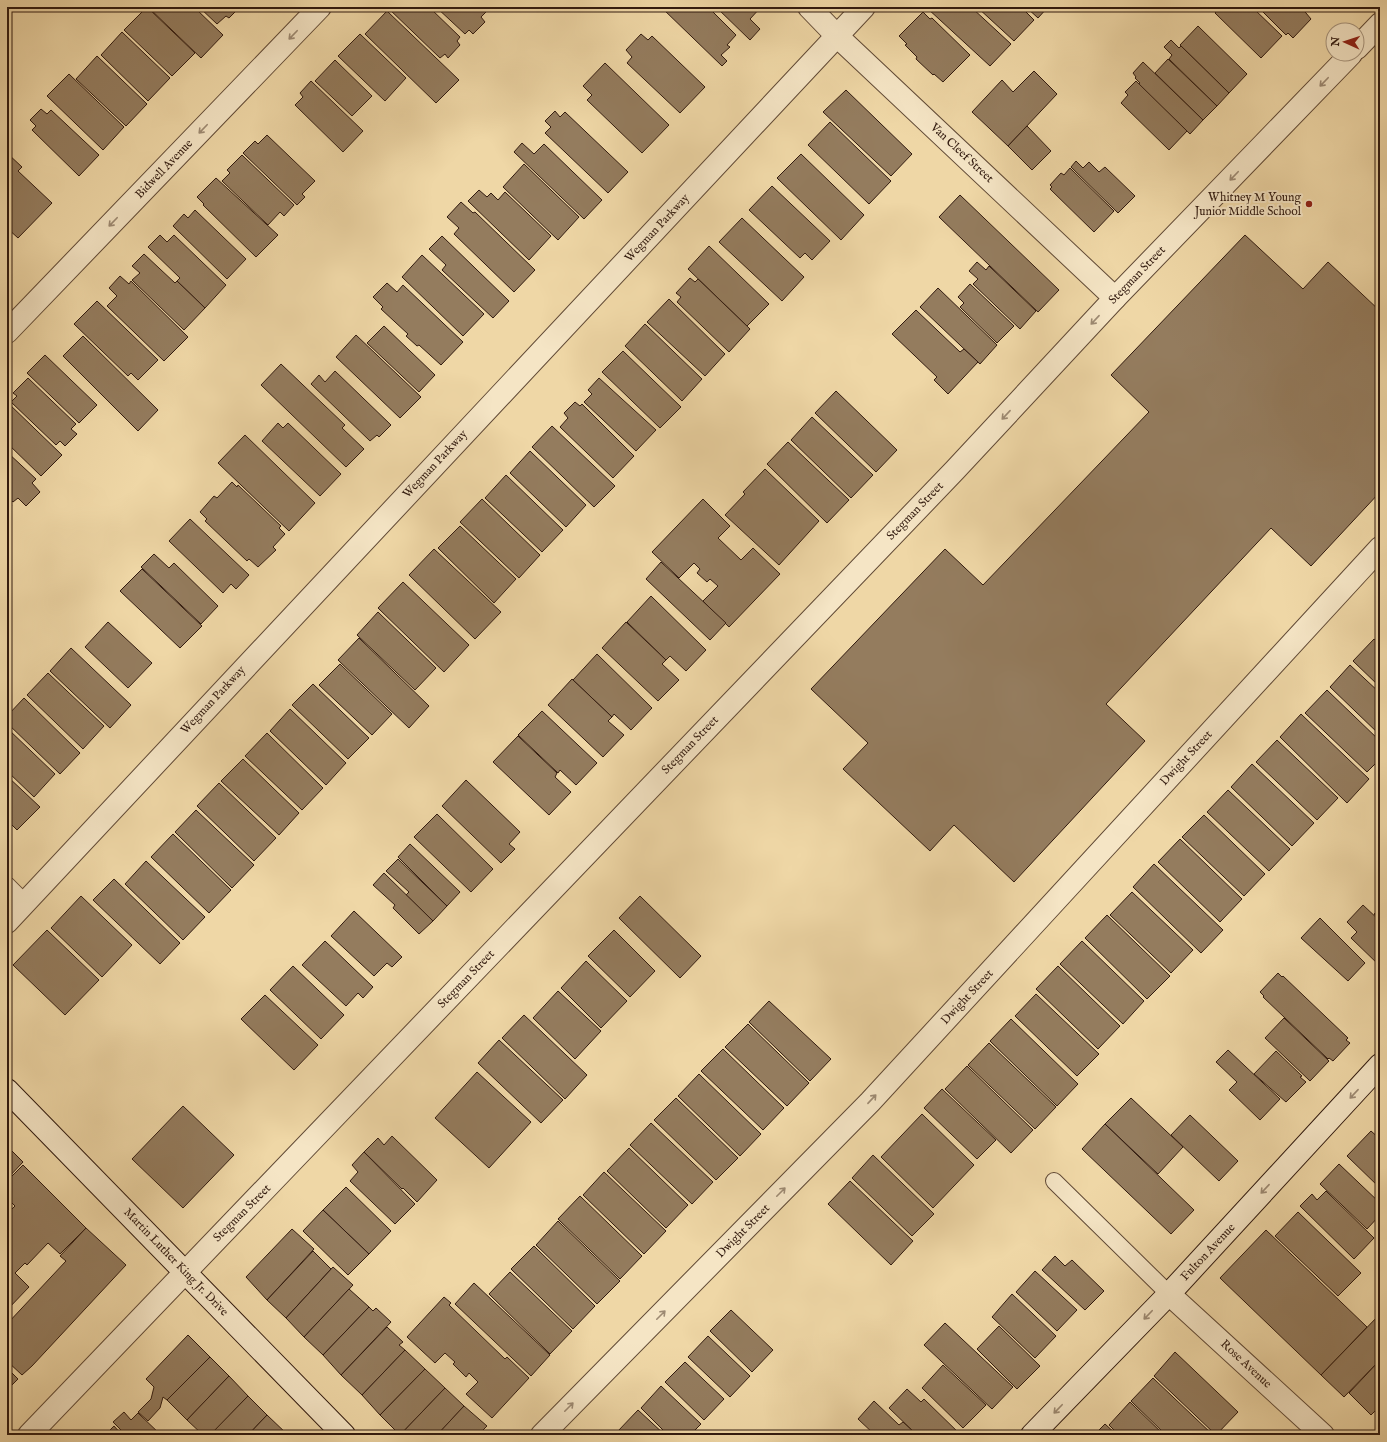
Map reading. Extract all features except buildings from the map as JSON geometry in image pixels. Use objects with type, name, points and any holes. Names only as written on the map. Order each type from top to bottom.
[{"type":"street","name":"Bidwell Avenue","points":[[7,332],[320,7]]},
{"type":"street","name":"Van Cleef Street","points":[[809,7],[837,36],[1115,298]]},
{"type":"street","name":"Wegman Parkway","points":[[7,922],[864,7]]},
{"type":"street","points":[[1365,40],[1380,24]]},
{"type":"street","name":"Stegman Street","points":[[29,1435],[955,470],[1115,298],[1343,62]]},
{"type":"street","name":"Dwight Street","points":[[542,1435],[870,1102],[1380,549]]},
{"type":"street","name":"Fulton Avenue","points":[[1032,1435],[1169,1294],[1380,1065]]},
{"type":"street","name":"Martin Luther King Jr. Drive","points":[[7,1090],[344,1435]]},
{"type":"street","name":"Rose Avenue","points":[[1169,1294],[1323,1435]]},
{"type":"lane","points":[[7,885],[25,903]]},
{"type":"lane","points":[[1054,1181],[1169,1294]]},
{"type":"place","name":"Whitney M Young Junior Middle School","points":[[1309,204]]}]
